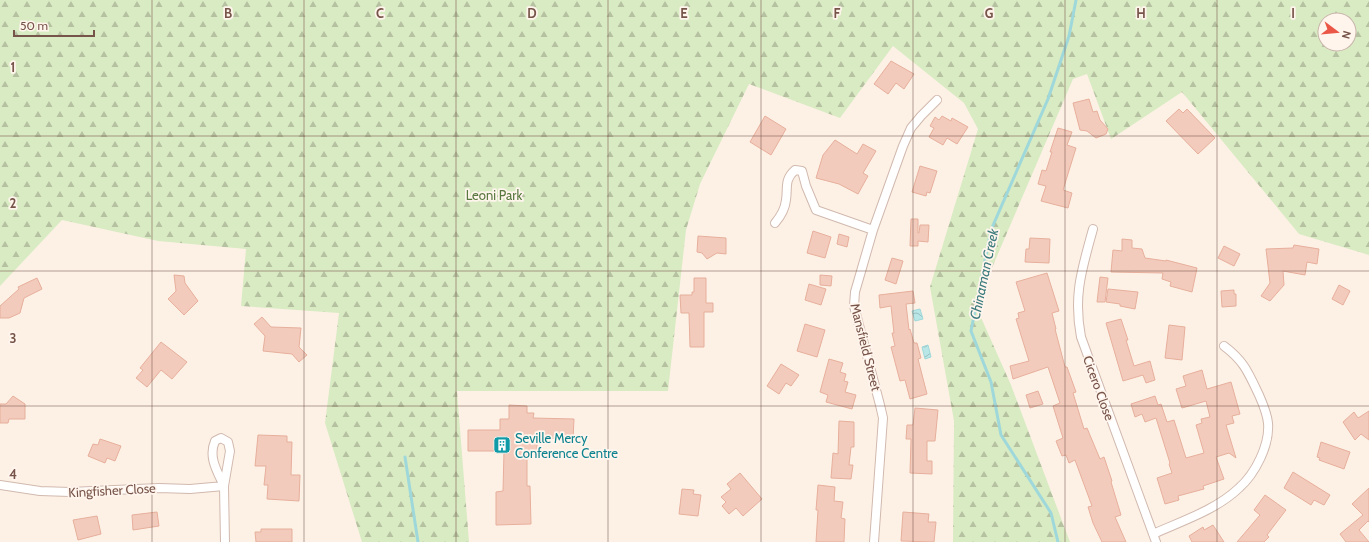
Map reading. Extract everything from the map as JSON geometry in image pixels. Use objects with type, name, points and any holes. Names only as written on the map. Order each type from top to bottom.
[{"type":"street","name":"Mansfield Street","points":[[874,542],[883,418],[854,306],[855,292],[873,230],[903,146],[911,128],[937,100]]},
{"type":"street","points":[[775,223],[781,216],[786,200],[786,185],[791,174],[795,170],[802,171],[816,210],[873,230]]},
{"type":"street","name":"Cicero Close","points":[[1093,229],[1079,282],[1077,319],[1081,337],[1155,538]]},
{"type":"street","points":[[1155,538],[1218,504],[1239,488],[1252,473],[1258,463],[1267,441],[1268,424],[1265,408],[1246,368],[1237,356],[1224,346]]},
{"type":"street","points":[[224,486],[214,465],[212,456],[215,441],[221,438],[228,442],[230,451],[224,486],[225,542]]},
{"type":"street","name":"Kingfisher Close","points":[[0,485],[40,491],[70,492],[159,488],[190,489],[224,486]]},
{"type":"green space","name":"Leoni Park","points":[[0,0],[1369,0],[1369,255],[1299,234],[1182,92],[1111,139],[1087,74],[1073,79],[979,298],[979,313],[1011,385],[1070,542],[953,542],[954,421],[930,287],[978,129],[964,103],[893,46],[840,118],[749,84],[700,184],[686,230],[668,391],[457,391],[469,542],[362,542],[325,423],[339,313],[241,306],[246,249],[158,241],[62,220],[0,286]]},
{"type":"water","points":[[920,309],[923,319],[915,321],[912,311]]},
{"type":"water","points":[[928,345],[931,357],[925,359],[922,347]]},
{"type":"building","points":[[891,61],[914,74],[904,89],[896,83],[888,94],[874,84]]},
{"type":"building","points":[[1089,99],[1093,112],[1097,111],[1100,120],[1108,129],[1106,134],[1096,138],[1087,131],[1080,130],[1073,103]]},
{"type":"building","points":[[1179,109],[1183,113],[1187,109],[1215,138],[1198,154],[1166,121]]},
{"type":"building","points":[[765,116],[786,129],[771,155],[750,142]]},
{"type":"building","points":[[942,116],[951,121],[952,118],[968,127],[957,144],[947,138],[943,145],[929,137],[934,128],[930,126],[935,117],[939,120]]},
{"type":"building","points":[[1058,128],[1072,132],[1067,145],[1076,148],[1063,190],[1072,193],[1068,208],[1041,201],[1046,186],[1038,184],[1042,170],[1046,171],[1052,152],[1050,152]]},
{"type":"building","points":[[835,140],[857,154],[863,144],[876,151],[863,173],[868,176],[858,194],[839,184],[816,178],[823,155]]},
{"type":"building","points":[[920,166],[937,171],[930,193],[927,192],[926,196],[912,192]]},
{"type":"building","points":[[911,219],[918,219],[918,233],[920,225],[929,225],[928,242],[918,241],[918,246],[910,246]]},
{"type":"building","points":[[813,231],[831,237],[825,258],[807,253]]},
{"type":"building","points":[[839,234],[849,237],[847,247],[837,244]]},
{"type":"building","points":[[698,236],[726,238],[726,254],[717,253],[707,259],[702,253],[697,252]]},
{"type":"building","points":[[1030,238],[1050,239],[1049,263],[1025,262],[1026,249],[1029,249]]},
{"type":"building","points":[[1122,239],[1132,240],[1132,248],[1142,249],[1145,258],[1166,260],[1197,268],[1192,292],[1170,286],[1171,282],[1162,279],[1163,273],[1111,272],[1113,250],[1122,251]]},
{"type":"building","points":[[1294,245],[1319,249],[1317,264],[1307,262],[1305,275],[1283,271],[1284,285],[1270,301],[1261,296],[1270,283],[1266,249],[1293,248]]},
{"type":"building","points":[[1224,246],[1240,254],[1234,266],[1218,258]]},
{"type":"building","points":[[892,258],[903,261],[896,284],[885,280]]},
{"type":"building","points":[[1047,273],[1059,311],[1052,313],[1065,367],[1067,367],[1076,392],[1073,393],[1084,429],[1087,428],[1100,459],[1104,457],[1121,515],[1115,517],[1126,542],[1102,542],[1093,523],[1088,507],[1092,506],[1075,460],[1069,463],[1066,455],[1062,456],[1056,441],[1063,438],[1053,406],[1060,403],[1048,367],[1013,379],[1010,366],[1029,361],[1016,319],[1019,318],[1018,313],[1025,311],[1016,282]]},
{"type":"building","points":[[174,275],[184,276],[185,283],[198,301],[184,315],[168,299],[176,291]]},
{"type":"building","points":[[820,275],[832,276],[831,286],[820,285]]},
{"type":"building","points":[[1100,277],[1108,278],[1105,302],[1097,302]]},
{"type":"building","points":[[37,278],[42,289],[24,298],[20,313],[9,318],[0,318],[0,306],[19,289],[18,287]]},
{"type":"building","points":[[694,278],[706,278],[706,303],[713,303],[713,312],[704,312],[704,347],[690,347],[689,313],[681,313],[680,295],[692,295],[692,292],[694,292]]},
{"type":"building","points":[[809,284],[826,289],[821,305],[805,300]]},
{"type":"building","points":[[1339,285],[1350,291],[1343,305],[1332,299]]},
{"type":"building","points":[[1108,289],[1138,292],[1135,309],[1120,306],[1120,304],[1106,302]]},
{"type":"building","points":[[1234,290],[1234,294],[1236,294],[1236,306],[1222,307],[1221,291]]},
{"type":"building","points":[[913,291],[915,303],[906,304],[909,330],[910,329],[914,343],[917,343],[921,358],[918,359],[927,394],[910,399],[905,380],[900,381],[891,347],[895,346],[892,333],[894,333],[891,306],[880,308],[879,295]]},
{"type":"building","points":[[262,317],[271,327],[301,328],[299,347],[307,355],[299,362],[292,354],[263,351],[265,336],[254,324]]},
{"type":"building","points":[[1121,319],[1134,366],[1150,361],[1155,380],[1146,383],[1143,375],[1123,381],[1106,323]]},
{"type":"building","points":[[805,324],[825,330],[817,357],[797,351]]},
{"type":"building","points":[[1169,325],[1185,327],[1182,360],[1165,358]]},
{"type":"building","points":[[161,342],[187,362],[172,379],[161,370],[147,387],[136,378],[143,370],[140,368]]},
{"type":"building","points":[[829,359],[843,363],[840,372],[846,374],[844,381],[848,382],[845,392],[856,395],[852,409],[826,402],[828,395],[820,392]]},
{"type":"building","points":[[781,364],[799,375],[791,386],[786,383],[779,394],[767,386]]},
{"type":"building","points":[[1202,370],[1207,389],[1231,382],[1240,414],[1232,416],[1234,423],[1226,425],[1236,458],[1229,453],[1216,457],[1224,479],[1203,486],[1204,489],[1178,496],[1179,500],[1165,504],[1157,478],[1172,473],[1156,418],[1145,422],[1142,414],[1135,417],[1131,404],[1155,396],[1158,405],[1161,404],[1167,422],[1174,420],[1186,458],[1204,453],[1196,425],[1202,423],[1201,419],[1210,417],[1206,401],[1182,408],[1176,389],[1186,386],[1183,376]]},
{"type":"building","points":[[1038,391],[1043,404],[1030,408],[1026,395]]},
{"type":"building","points":[[13,396],[25,404],[25,419],[9,419],[8,423],[0,423],[0,404],[6,404]]},
{"type":"building","name":"Seville Mercy Conference Centre","points":[[509,405],[527,406],[527,413],[534,413],[533,418],[574,419],[573,439],[537,438],[537,451],[527,451],[527,486],[530,486],[531,524],[496,525],[496,492],[503,491],[504,451],[468,451],[468,430],[500,430],[500,419],[509,419]]},
{"type":"building","points":[[915,408],[938,410],[935,441],[927,441],[927,461],[932,461],[932,474],[910,473],[911,439],[906,439],[907,425],[913,425]]},
{"type":"building","points":[[1369,411],[1369,440],[1361,434],[1355,440],[1343,422],[1354,412],[1358,418]]},
{"type":"building","points":[[839,421],[854,422],[854,447],[851,447],[849,465],[853,465],[851,479],[831,478],[833,453],[838,454]]},
{"type":"building","points":[[258,435],[287,436],[287,442],[292,442],[291,475],[300,475],[299,501],[267,499],[268,485],[264,485],[266,466],[255,466]]},
{"type":"building","points":[[100,439],[121,446],[115,461],[107,458],[105,463],[88,456],[93,444],[98,445]]},
{"type":"building","points":[[1321,442],[1350,452],[1344,469],[1319,460],[1320,458],[1317,457]]},
{"type":"building","points":[[1293,472],[1330,495],[1324,505],[1314,500],[1311,505],[1284,488]]},
{"type":"building","points":[[740,473],[762,499],[743,516],[736,508],[729,514],[722,506],[726,502],[721,497],[731,489],[727,484]]},
{"type":"building","points":[[818,485],[835,487],[834,501],[843,502],[841,518],[845,519],[844,542],[816,542]]},
{"type":"building","points":[[1369,488],[1369,522],[1368,521],[1359,530],[1369,542],[1346,542],[1340,534],[1363,515],[1352,504]]},
{"type":"building","points":[[682,489],[694,490],[693,494],[701,495],[698,516],[679,514]]},
{"type":"building","points":[[1265,495],[1286,510],[1267,535],[1269,537],[1264,542],[1237,542],[1260,515],[1254,510]]},
{"type":"building","points":[[157,512],[159,526],[133,530],[132,515]]},
{"type":"building","points":[[903,512],[929,514],[928,522],[936,522],[934,542],[901,541]]},
{"type":"building","points":[[97,516],[101,534],[78,540],[73,520]]},
{"type":"building","points":[[1213,525],[1224,542],[1192,542],[1189,536],[1203,527],[1204,530]]},
{"type":"building","points":[[261,529],[292,529],[292,542],[256,542],[255,532],[261,532]]},
{"type":"waterway","name":"Chinaman Creek","points":[[1058,542],[1051,513],[1001,435],[991,382],[971,331],[991,230],[1048,99],[1069,36],[1076,0]]},
{"type":"waterway","points":[[405,457],[418,542]]},
{"type":"place","name":"Seville Mercy Conference Centre","points":[[502,445]]}]
